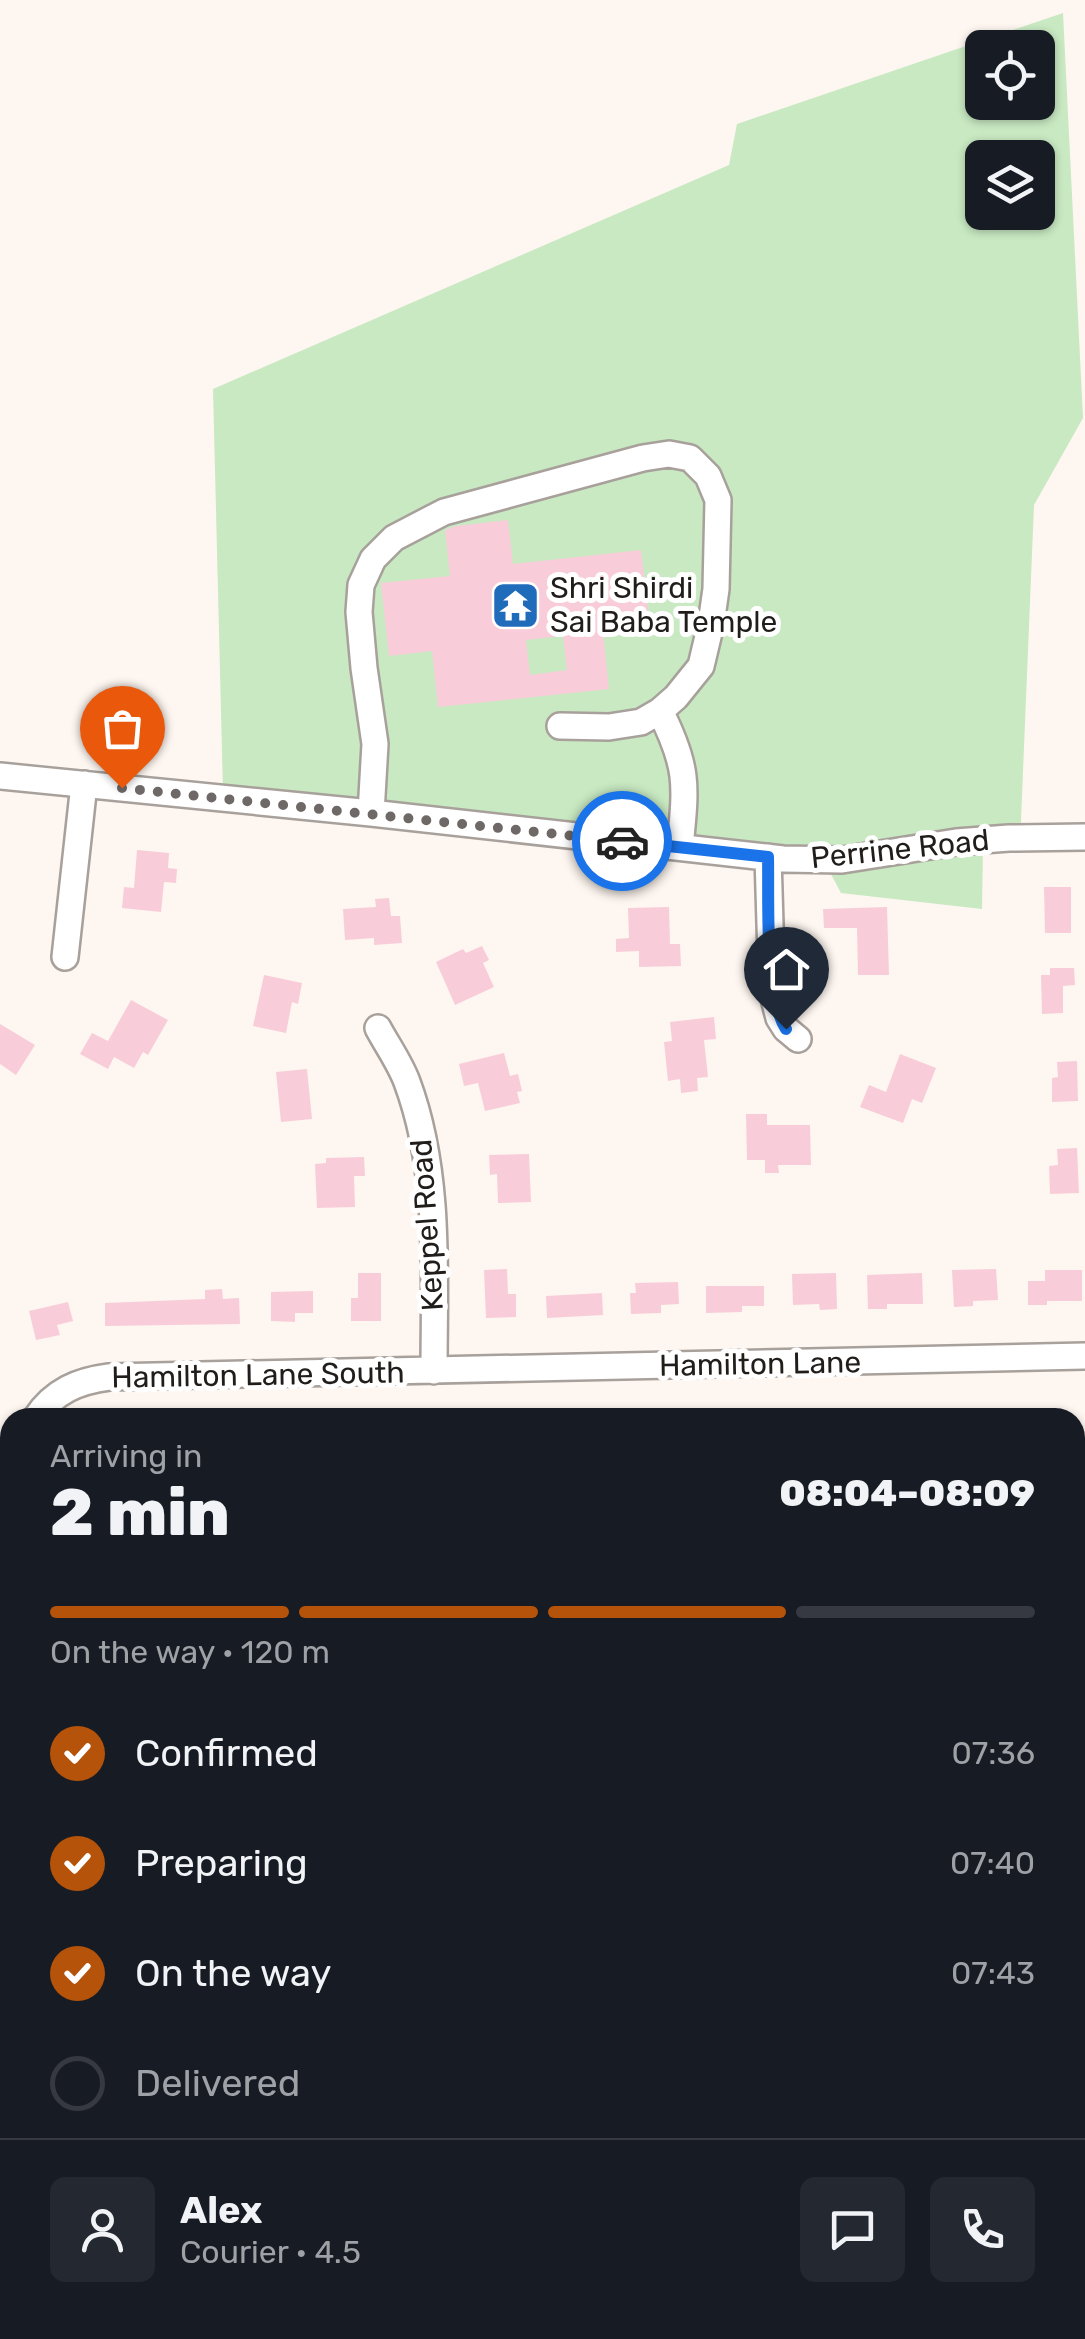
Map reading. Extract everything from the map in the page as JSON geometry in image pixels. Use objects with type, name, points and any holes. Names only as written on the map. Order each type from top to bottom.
[{"type":"street","points":[[371,813],[375,744],[358,612],[361,585],[372,559],[394,538],[444,512],[669,454],[690,458],[708,476],[718,500],[716,589],[701,666],[660,712],[641,722],[609,727],[560,726]]},
{"type":"street","points":[[660,712],[684,768],[680,847]]},
{"type":"street","name":"Perrine Road","points":[[0,776],[768,857],[842,860],[956,842],[1085,837]]},
{"type":"street","points":[[65,957],[84,784]]},
{"type":"street","points":[[768,857],[772,991],[779,1018],[798,1039]]},
{"type":"street","name":"Keppel Road","points":[[378,1028],[406,1078],[428,1176],[434,1244],[434,1372]]},
{"type":"street","name":"Hamilton Lane","points":[[434,1372],[1085,1356]]},
{"type":"street","name":"Hamilton Lane South","points":[[44,1408],[76,1384],[109,1378],[434,1372]]},
{"type":"green space","points":[[1063,13],[1083,418],[1034,505],[1020,844],[983,845],[982,909],[841,893],[824,861],[223,792],[213,389],[729,165],[737,124],[965,46],[965,120],[1055,120],[1055,30],[1013,30]]},
{"type":"building","name":"Shri Shirdi Sai Baba Temple","points":[[508,520],[513,564],[641,550],[650,627],[603,632],[609,689],[438,707],[432,651],[389,656],[381,583],[450,576],[445,530]],"holes":[[[563,636],[567,670],[530,675],[526,640]]]},
{"type":"building","points":[[137,850],[169,853],[168,868],[177,869],[176,883],[164,882],[161,912],[122,908],[124,887],[134,888]]},
{"type":"building","points":[[1044,887],[1071,887],[1071,933],[1045,933]]},
{"type":"building","points":[[389,898],[391,916],[400,916],[402,943],[374,945],[374,938],[345,940],[343,909],[376,907],[375,899]]},
{"type":"building","points":[[669,907],[670,944],[680,944],[681,966],[639,967],[639,951],[616,952],[616,939],[629,938],[628,908]]},
{"type":"building","points":[[887,907],[889,975],[858,975],[857,928],[824,928],[823,909]]},
{"type":"building","points":[[482,946],[489,960],[483,963],[494,987],[455,1005],[436,962],[463,949],[466,953]]},
{"type":"building","points":[[1050,968],[1074,968],[1075,985],[1063,986],[1063,1013],[1042,1014],[1041,975],[1050,975]]},
{"type":"building","points":[[264,975],[302,983],[298,1004],[292,1002],[286,1033],[253,1026]]},
{"type":"building","points":[[131,1000],[168,1020],[148,1055],[143,1052],[134,1068],[114,1057],[108,1069],[80,1054],[92,1033],[108,1041]]},
{"type":"building","points":[[714,1017],[716,1039],[704,1040],[708,1077],[697,1078],[698,1091],[681,1093],[680,1079],[668,1081],[664,1042],[672,1041],[670,1022]]},
{"type":"building","points":[[0,1024],[35,1045],[16,1075],[0,1064]]},
{"type":"building","points":[[504,1053],[510,1076],[518,1074],[520,1103],[485,1111],[478,1083],[464,1086],[459,1064]]},
{"type":"building","points":[[900,1054],[936,1068],[922,1103],[912,1099],[903,1123],[860,1107],[869,1085],[886,1092]]},
{"type":"building","points":[[1077,1061],[1078,1101],[1052,1102],[1057,1062]]},
{"type":"building","points":[[307,1069],[312,1119],[281,1122],[276,1072]]},
{"type":"building","points":[[746,1114],[767,1114],[767,1125],[810,1125],[811,1165],[778,1165],[779,1173],[765,1173],[765,1160],[747,1160]]},
{"type":"building","points":[[1077,1148],[1079,1193],[1050,1194],[1049,1166],[1058,1165],[1057,1149]]},
{"type":"building","points":[[529,1154],[531,1202],[498,1203],[497,1174],[490,1175],[489,1155]]},
{"type":"building","points":[[364,1157],[365,1176],[354,1176],[355,1207],[317,1208],[315,1164],[326,1163],[326,1158]]},
{"type":"building","points":[[507,1269],[508,1294],[516,1294],[516,1317],[486,1318],[484,1270]]},
{"type":"building","points":[[996,1269],[998,1300],[954,1307],[952,1270]]},
{"type":"building","points":[[1045,1270],[1082,1270],[1082,1301],[1028,1305],[1028,1281],[1045,1281]]},
{"type":"building","points":[[358,1273],[381,1273],[381,1321],[351,1321],[351,1298],[358,1298]]},
{"type":"building","points":[[836,1273],[837,1309],[820,1310],[819,1304],[793,1305],[792,1274]]},
{"type":"building","points":[[922,1273],[923,1304],[887,1304],[887,1309],[868,1309],[867,1275]]},
{"type":"building","points":[[678,1282],[679,1304],[661,1305],[661,1313],[631,1314],[630,1293],[636,1293],[635,1283]]},
{"type":"building","points":[[706,1286],[764,1286],[764,1306],[742,1306],[742,1312],[706,1313]]},
{"type":"building","points":[[222,1289],[223,1299],[239,1298],[240,1324],[105,1326],[105,1303],[205,1299],[205,1290]]},
{"type":"building","points":[[313,1291],[313,1313],[295,1313],[295,1322],[271,1321],[271,1292]]},
{"type":"building","points":[[602,1293],[603,1315],[547,1318],[546,1296]]},
{"type":"building","points":[[68,1302],[73,1321],[57,1325],[60,1335],[36,1340],[29,1311]]},
{"type":"way so far","points":[[122,788],[622,841]]},
{"type":"place","name":"Shri Shirdi Sai Baba Temple","points":[[515,605]]},
{"type":"route","points":[[622,841],[768,857],[772,991],[786,1029]]}]
